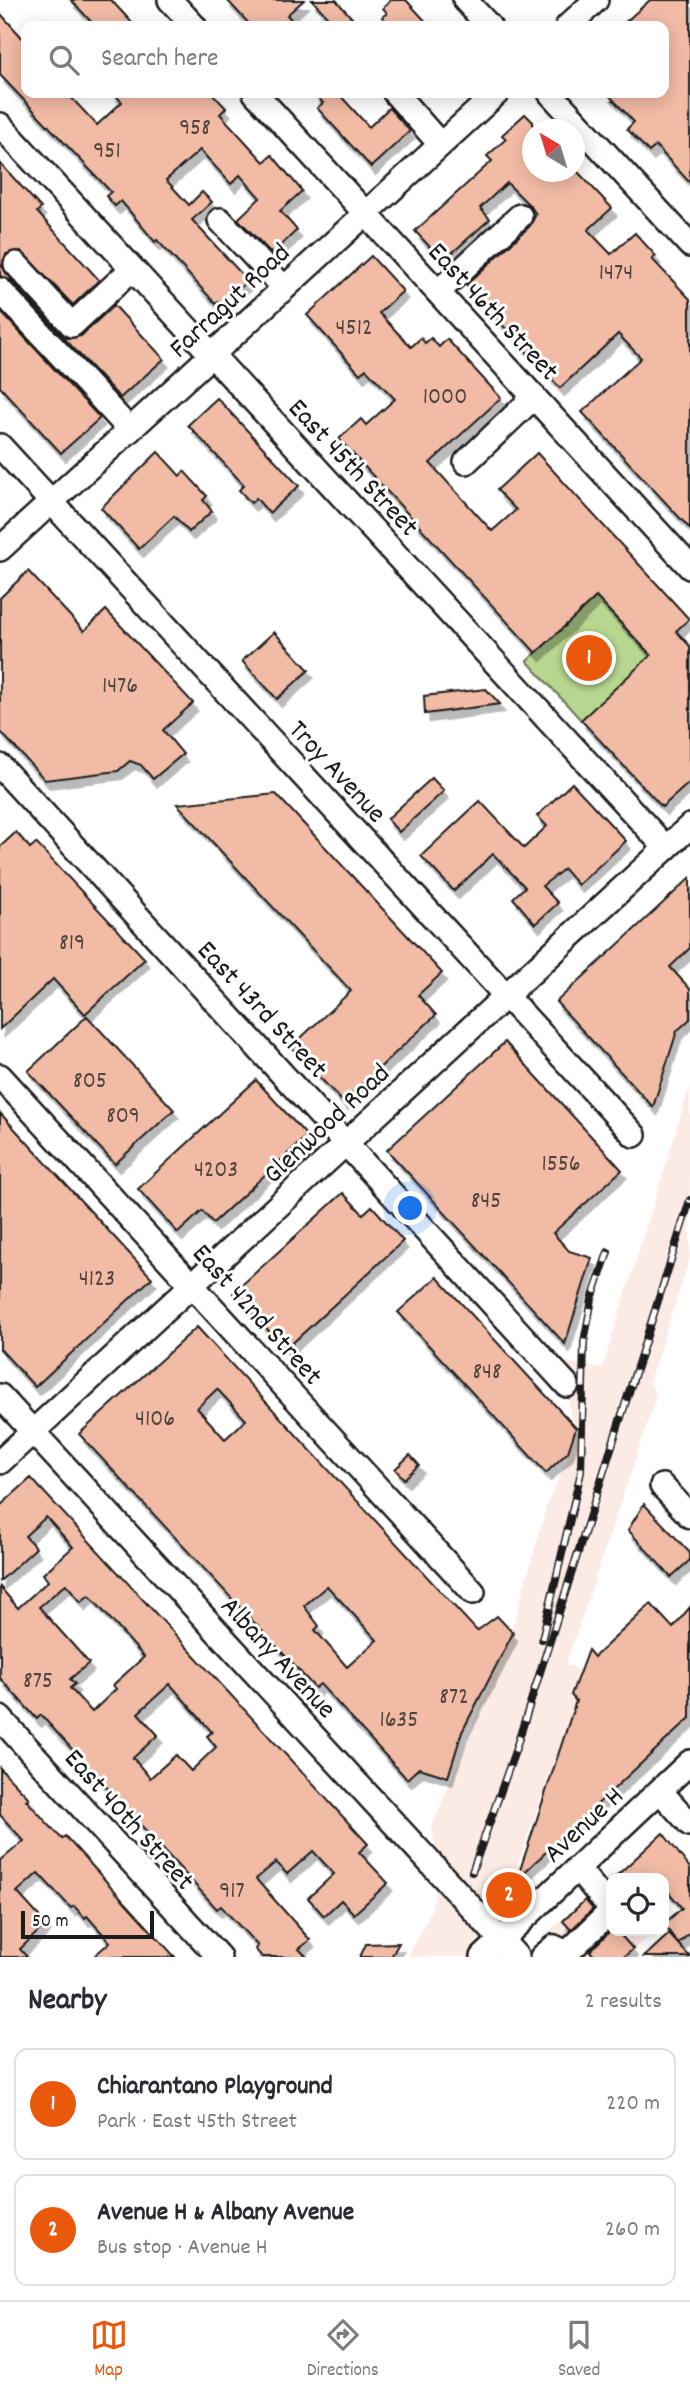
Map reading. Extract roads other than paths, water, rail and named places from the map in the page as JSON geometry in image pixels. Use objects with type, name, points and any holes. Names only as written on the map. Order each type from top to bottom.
[{"type":"street","points":[[170,0],[189,21]]},
{"type":"street","points":[[465,0],[484,21]]},
{"type":"street","points":[[573,21],[596,0]]},
{"type":"street","name":"East 46th Street","points":[[260,98],[690,567]]},
{"type":"street","points":[[399,98],[440,144]]},
{"type":"street","name":"Farragut Road","points":[[0,549],[491,98]]},
{"type":"street","points":[[555,98],[690,245]]},
{"type":"street","name":"East 45th Street","points":[[0,125],[666,848]]},
{"type":"street","points":[[438,292],[520,216]]},
{"type":"street","points":[[220,220],[284,288]]},
{"type":"street","points":[[16,264],[72,325],[132,269]]},
{"type":"street","points":[[0,290],[130,430]]},
{"type":"street","points":[[466,462],[534,397]]},
{"type":"street","name":"Troy Avenue","points":[[0,446],[634,1135]]},
{"type":"street","name":"East 43rd Street","points":[[0,766],[567,1385]]},
{"type":"street","name":"Glenwood Road","points":[[0,1462],[690,826]]},
{"type":"street","name":"East 42nd Street","points":[[0,1076],[473,1592]]},
{"type":"street","name":"Albany Avenue","points":[[0,1396],[517,1957]]},
{"type":"street","points":[[662,1486],[690,1516]]},
{"type":"street","name":"East 40th Street","points":[[0,1718],[219,1957]]},
{"type":"street","name":"Avenue H","points":[[483,1957],[690,1762]]},
{"type":"street","points":[[660,1791],[690,1824]]},
{"type":"street","points":[[578,1868],[606,1904]]},
{"type":"street","points":[[542,1957],[554,1947],[567,1952],[606,1915]]},
{"type":"railway","points":[[472,1872],[515,1751],[690,1200]]},
{"type":"railway","points":[[542,1639],[581,1472],[584,1342],[592,1299],[608,1252]]},
{"type":"place","name":"Chiarantano Playground","points":[[589,658]]},
{"type":"place","name":"Avenue H & Albany Avenue","points":[[509,1895]]}]
